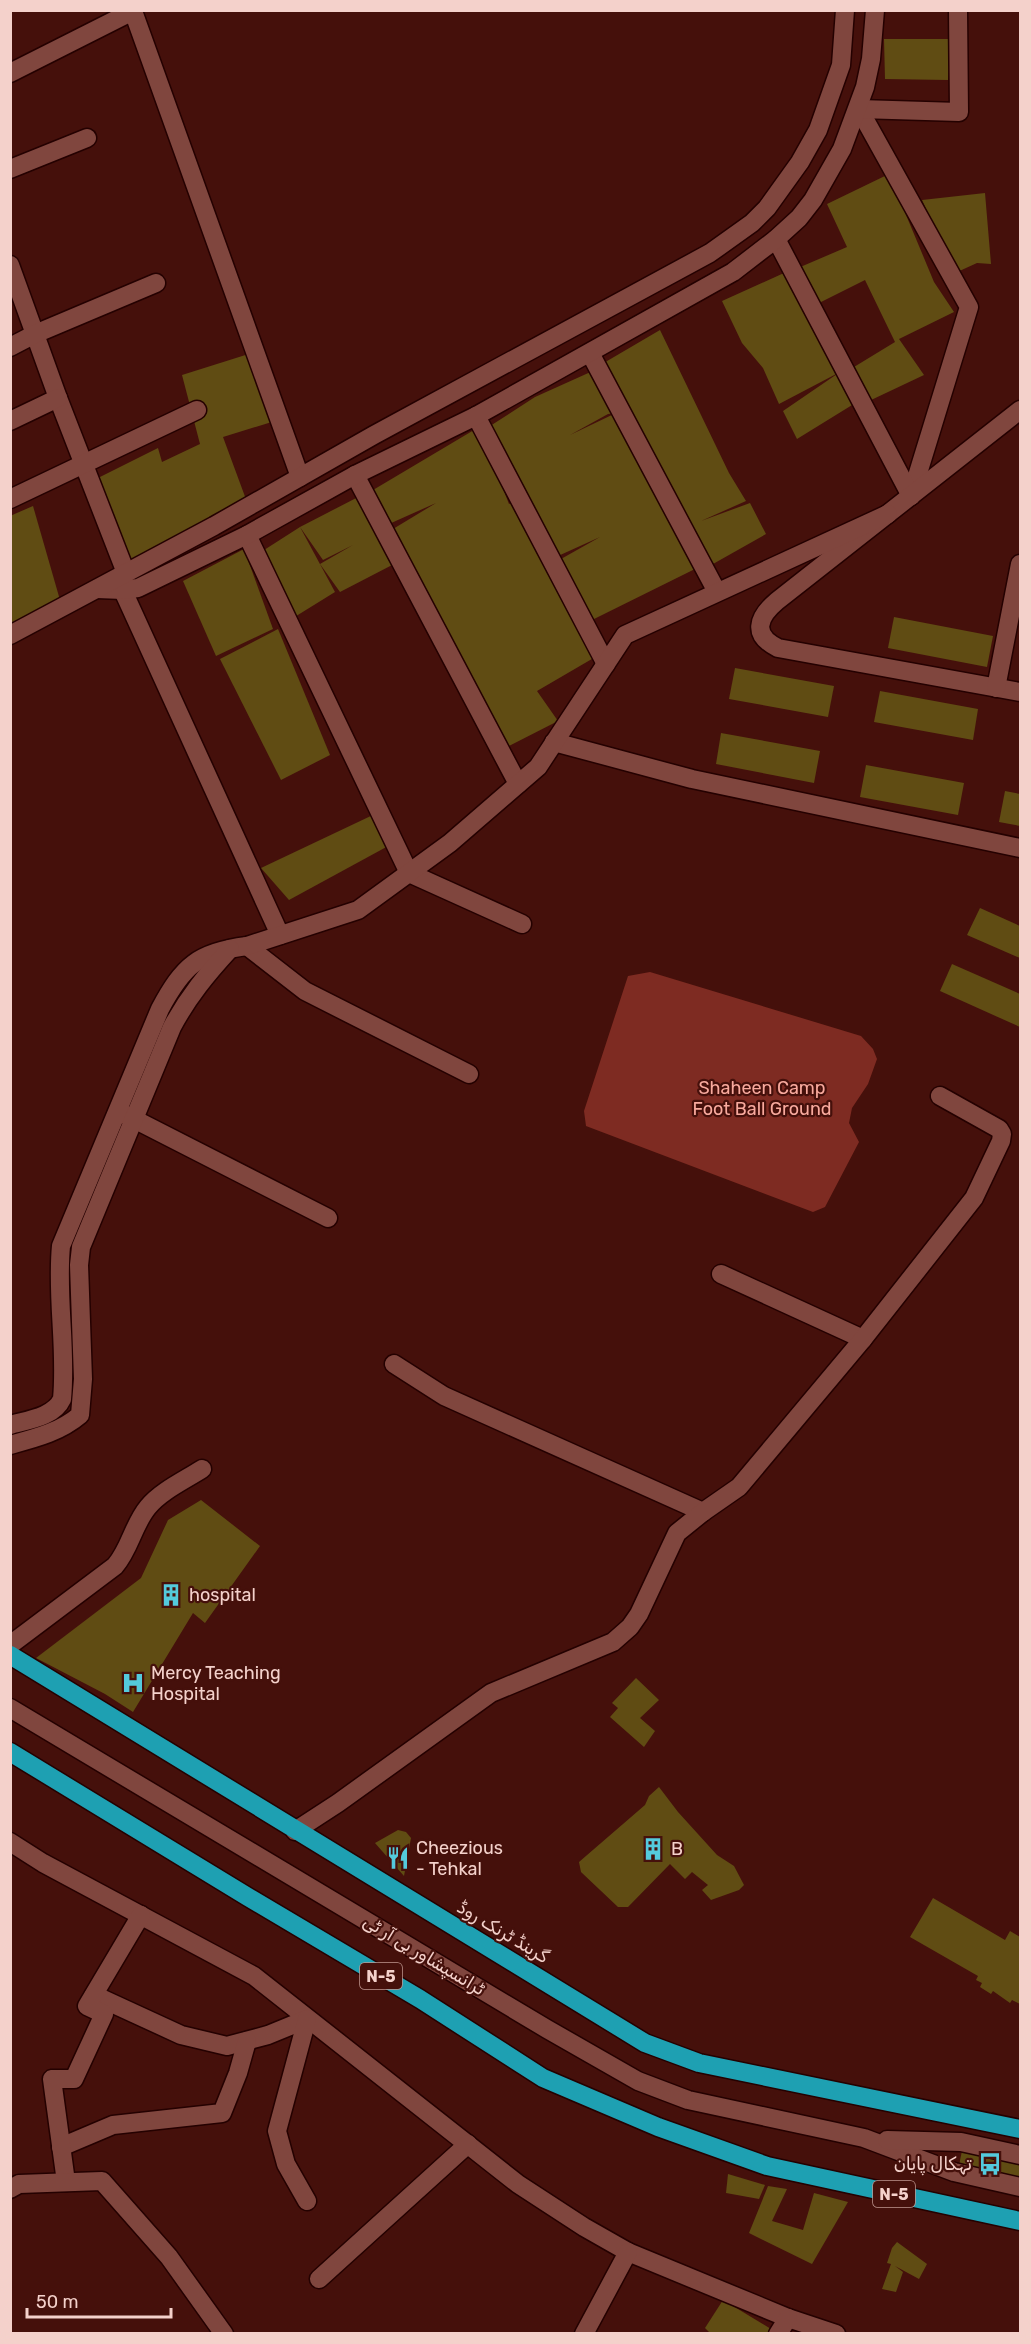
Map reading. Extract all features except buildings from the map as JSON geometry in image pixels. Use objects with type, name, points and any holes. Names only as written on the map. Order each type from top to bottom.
[{"type":"highway","name":"گرینڈ ٹرنک روڈ","points":[[10,1655],[645,2043],[699,2063],[1020,2130]]},
{"type":"highway","name":"N-5","points":[[10,1752],[420,1999],[543,2078],[657,2127],[767,2166],[1020,2221]]},
{"type":"street","points":[[10,635],[97,589],[122,580],[300,477],[710,254],[752,223],[782,187],[818,130],[841,65],[845,10]]},
{"type":"street","points":[[122,580],[138,588],[247,535],[355,475],[476,416],[733,272],[799,218],[823,183],[842,149],[859,109],[871,59],[875,10]]},
{"type":"street","points":[[859,109],[959,112],[958,10]]},
{"type":"street","points":[[10,72],[133,11],[300,477]]},
{"type":"street","points":[[859,109],[969,307],[911,496]]},
{"type":"street","points":[[10,169],[87,138]]},
{"type":"street","points":[[776,239],[911,496]]},
{"type":"street","points":[[10,265],[83,464],[122,580],[280,935]]},
{"type":"street","points":[[10,347],[35,334],[156,283]]},
{"type":"street","points":[[590,353],[717,592]]},
{"type":"street","points":[[10,421],[58,398]]},
{"type":"street","points":[[10,499],[197,410]]},
{"type":"street","points":[[1020,410],[766,610],[760,620],[761,633],[766,642],[778,648],[1020,692]]},
{"type":"street","points":[[476,416],[606,664]]},
{"type":"street","points":[[355,475],[518,784]]},
{"type":"street","points":[[10,1445],[49,1434],[67,1426],[80,1415],[83,1379],[79,1265],[81,1247],[127,1115],[160,1009],[170,990],[183,973],[200,958],[358,910],[450,843],[538,767],[625,635],[888,514]]},
{"type":"street","points":[[247,535],[409,873],[522,924]]},
{"type":"street","points":[[996,688],[1020,564]]},
{"type":"street","points":[[554,742],[692,779],[1020,848]]},
{"type":"street","points":[[239,947],[306,992],[469,1074]]},
{"type":"street","points":[[295,1831],[338,1803],[491,1693],[613,1642],[630,1627],[639,1614],[677,1533],[739,1488],[863,1339],[974,1198],[1001,1141],[1002,1134],[999,1129],[940,1096]]},
{"type":"street","points":[[127,1115],[328,1218]]},
{"type":"street","points":[[10,1425],[45,1415],[58,1407],[62,1399],[63,1324],[59,1273],[61,1246],[127,1115]]},
{"type":"street","points":[[721,1274],[863,1339]]},
{"type":"street","points":[[394,1364],[444,1396],[703,1512]]},
{"type":"street","points":[[10,1645],[115,1566],[123,1557],[147,1508],[202,1469]]},
{"type":"street","name":"ٹرانسپشاور بی آر ٹی","points":[[10,1708],[638,2081],[688,2100],[864,2138],[961,2142],[1020,2155]]},
{"type":"street","points":[[10,1842],[43,1863],[254,1976],[518,2184],[584,2227],[628,2252],[783,2326],[836,2334]]},
{"type":"street","points":[[66,2182],[52,2079],[74,2079],[104,2014],[87,2006],[141,1915]]},
{"type":"street","points":[[94,1995],[181,2035],[227,2046],[268,2035],[307,2019]]},
{"type":"street","points":[[307,2019],[277,2131],[286,2164],[307,2201]]},
{"type":"street","points":[[61,2148],[113,2125],[222,2113],[238,2073],[247,2041]]},
{"type":"street","name":"ٹرانسپشاور بی آر ٹی","points":[[864,2138],[954,2172],[1020,2187]]},
{"type":"street","points":[[319,2279],[468,2144]]},
{"type":"street","points":[[10,2189],[19,2184],[102,2181],[169,2257],[220,2333]]},
{"type":"street","points":[[584,2334],[628,2252]]},
{"type":"green space","name":"Shaheen Camp Foot Ball Ground","points":[[650,972],[861,1036],[873,1049],[877,1059],[868,1084],[852,1108],[849,1123],[859,1142],[825,1207],[813,1212],[586,1126],[584,1111],[628,976]]},
{"type":"place","name":"hospital","points":[[171,1595]]},
{"type":"place","name":"Mercy Teaching Hospital","points":[[133,1683]]},
{"type":"place","name":"B","points":[[653,1849]]},
{"type":"place","name":"Cheezious - Tehkal","points":[[398,1858]]},
{"type":"place","name":"تہکال پایان","points":[[990,2164]]}]
